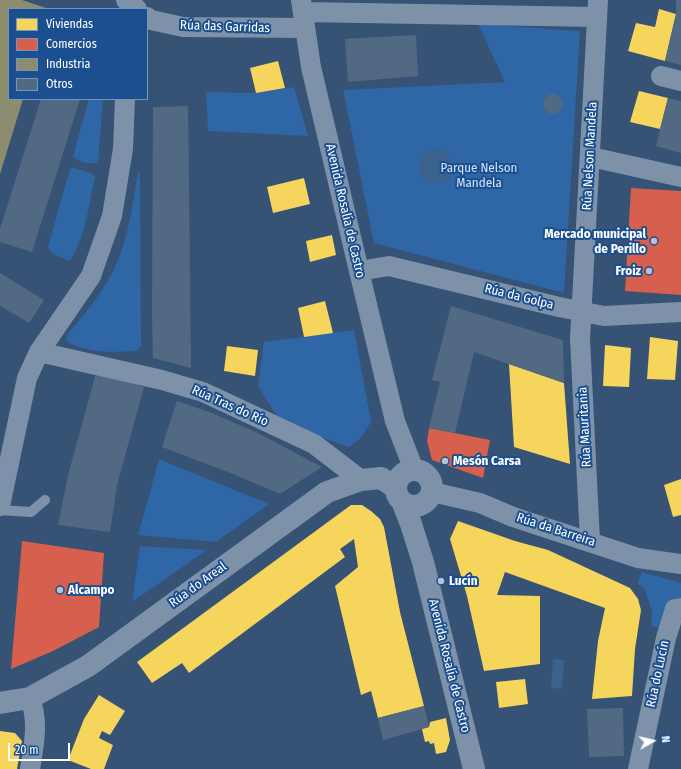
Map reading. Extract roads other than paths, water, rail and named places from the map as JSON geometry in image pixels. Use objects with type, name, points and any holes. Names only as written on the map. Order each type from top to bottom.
[{"type":"street","name":"Rúa das Garridas","points":[[126,0],[135,8]]},
{"type":"street","points":[[303,14],[449,7],[597,9]]},
{"type":"street","name":"Rúa Nelson Mandela","points":[[581,312],[597,9]]},
{"type":"street","name":"Rúa das Garridas","points":[[148,18],[182,27],[303,14]]},
{"type":"street","name":"Avenida Rosalía de Castro","points":[[303,14],[313,74],[410,489],[412,524],[424,562],[474,769]]},
{"type":"street","points":[[661,76],[681,81]]},
{"type":"street","points":[[0,506],[27,378],[39,352],[91,276],[112,216],[123,149],[125,100]]},
{"type":"street","points":[[590,157],[681,178]]},
{"type":"street","name":"Rúa da Golpa","points":[[359,271],[389,266],[581,312],[604,316],[681,312]]},
{"type":"street","name":"Rúa Mauritania","points":[[581,312],[580,339],[590,541]]},
{"type":"street","name":"Rúa Tras do Río","points":[[39,352],[162,380],[203,392],[314,444],[361,480]]},
{"type":"street","name":"Rúa do Areal","points":[[0,703],[30,698],[88,666],[327,492],[361,480],[380,478],[410,489]]},
{"type":"street","name":"Rúa da Barreira","points":[[410,489],[480,503],[513,517],[638,558],[681,564]]},
{"type":"street","name":"Rúa do Lucín","points":[[638,769],[666,638],[675,609],[681,608]]},
{"type":"street","points":[[30,698],[35,713],[35,739],[30,769]]},
{"type":"lane","points":[[0,510],[32,512],[45,500]]},
{"type":"place","name":"Mercado municipal de Perillo","points":[[654,241]]},
{"type":"place","name":"Froiz","points":[[649,271]]},
{"type":"place","name":"Mesón Carsa","points":[[445,461]]},
{"type":"place","name":"Lucín","points":[[441,581]]},
{"type":"place","name":"Alcampo","points":[[60,590]]},
{"type":"park label","name":"Parque Nelson Mandela","points":[[479,176]]}]
